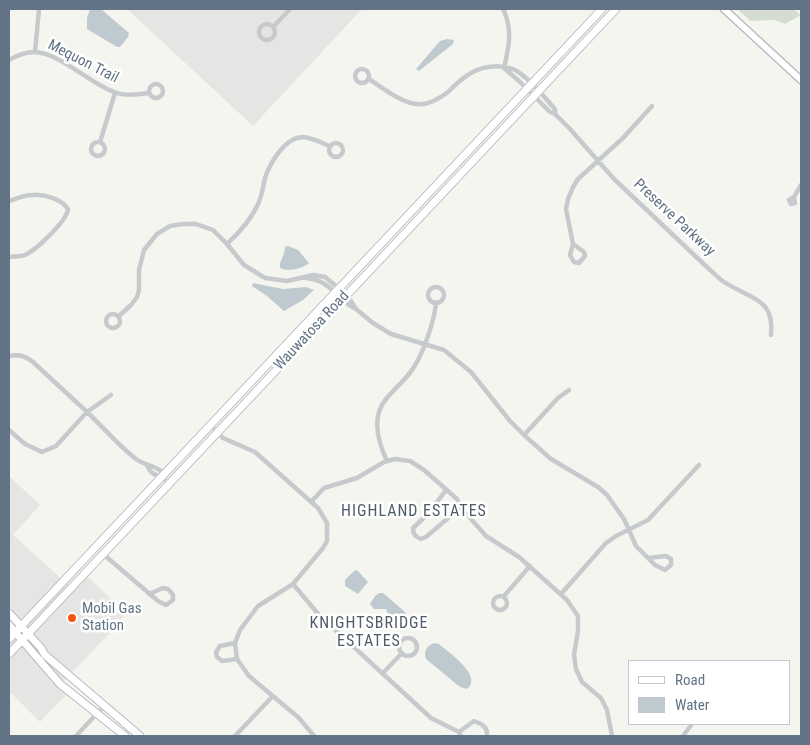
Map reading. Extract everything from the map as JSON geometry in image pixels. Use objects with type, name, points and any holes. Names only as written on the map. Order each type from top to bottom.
[{"type":"main road","name":"Wauwatosa Road","points":[[9,653],[34,612],[602,9]]},
{"type":"main road","name":"Wauwatosa Road","points":[[9,639],[38,623],[616,9]]},
{"type":"main road","points":[[9,648],[52,599],[60,585]]},
{"type":"main road","points":[[9,616],[20,618],[34,612]]},
{"type":"main road","points":[[9,616],[60,684],[125,736]]},
{"type":"main road","points":[[38,623],[36,633],[42,658]]},
{"type":"main road","points":[[9,625],[41,648]]},
{"type":"main road","points":[[21,633],[32,653]]},
{"type":"main road","points":[[9,653],[24,649],[42,658],[140,736]]},
{"type":"street","points":[[34,52],[40,9]]},
{"type":"street","points":[[273,27],[290,9]]},
{"type":"street","points":[[369,79],[402,99],[424,104],[441,97],[476,70],[490,67],[504,68],[510,46],[510,27],[503,9]]},
{"type":"street","points":[[724,9],[801,80]]},
{"type":"street","name":"Mequon Trail","points":[[9,60],[34,52],[53,57],[114,93],[148,93]]},
{"type":"street","name":"Preserve Parkway","points":[[504,68],[516,71],[550,112],[555,114],[570,129],[614,180],[710,270],[725,283],[758,299],[767,309],[772,323],[771,335]]},
{"type":"street","points":[[100,142],[114,93]]},
{"type":"street","points":[[573,244],[566,209],[573,187],[578,179],[623,138],[652,106]]},
{"type":"street","points":[[227,244],[253,215],[260,202],[270,166],[284,146],[301,137],[329,146]]},
{"type":"street","points":[[794,197],[801,185]]},
{"type":"street","points":[[9,201],[30,195],[38,195],[59,201],[68,209],[65,218],[37,248],[23,256],[9,257]]},
{"type":"street","points":[[119,316],[137,297],[139,270],[144,250],[157,234],[170,226],[196,224],[213,230],[241,262],[251,271],[263,277],[281,281],[305,278],[312,275],[328,279],[345,297],[348,305],[373,323],[391,334],[444,350],[471,372],[510,421],[524,435],[551,459],[607,494],[620,512],[636,546],[655,566],[662,570],[667,570],[671,565],[671,559],[666,556],[648,558]]},
{"type":"street","points":[[387,461],[381,449],[377,429],[381,406],[415,366],[435,314],[436,302]]},
{"type":"street","points":[[9,356],[18,354],[33,362],[136,459],[147,465],[155,466],[161,471],[161,476],[168,483]]},
{"type":"street","points":[[524,435],[558,398],[570,390]]},
{"type":"street","points":[[9,430],[25,444],[42,452],[56,446],[87,412],[111,395]]},
{"type":"street","points":[[210,425],[223,438],[255,452],[311,502],[323,514],[327,523],[327,541],[323,548],[293,584],[258,606],[240,630],[235,643],[237,659],[250,676],[272,697],[299,718],[314,736]]},
{"type":"street","points":[[311,502],[324,488],[357,478],[387,461],[395,459],[410,461],[424,470],[457,499],[461,507],[486,536],[520,557],[567,600],[578,616],[578,631],[574,655],[576,669],[582,682],[601,698],[607,710],[612,736]]},
{"type":"street","points":[[561,594],[606,543],[648,520],[699,465]]},
{"type":"street","points":[[446,490],[428,514],[413,528],[416,537],[426,538],[461,507]]},
{"type":"street","points":[[104,554],[149,594],[162,604],[166,605],[173,600],[173,595],[168,589],[163,588],[149,594]]},
{"type":"street","points":[[504,596],[530,566]]},
{"type":"street","points":[[293,584],[319,615],[431,718],[460,734],[474,721],[484,725],[488,731],[487,736]]},
{"type":"street","points":[[235,643],[220,646],[216,652],[217,657],[222,661],[237,659]]},
{"type":"street","points":[[383,673],[402,653]]},
{"type":"street","points":[[235,736],[272,697]]},
{"type":"street","points":[[76,736],[104,706]]},
{"type":"street","points":[[683,736],[691,725]]},
{"type":"shaded area","points":[[127,9],[362,9],[253,126]]},
{"type":"shaded area","points":[[737,9],[793,9],[801,15],[785,24],[774,20],[751,21]]},
{"type":"shaded area","points":[[9,476],[40,505],[13,535],[74,590],[87,576],[126,613],[109,634],[59,686],[67,694],[40,722],[9,691]]},
{"type":"water","points":[[90,9],[101,9],[129,33],[120,47],[87,29],[87,18]]},
{"type":"water","points":[[454,40],[453,44],[419,71],[416,69],[440,41]]},
{"type":"water","points":[[288,246],[298,250],[309,263],[295,269],[287,270],[280,268],[285,247]]},
{"type":"water","points":[[253,283],[283,289],[306,287],[314,290],[303,300],[284,311],[252,286]]},
{"type":"water","points":[[355,570],[368,582],[358,594],[345,586],[345,580]]},
{"type":"water","points":[[379,593],[383,593],[405,612],[411,621],[404,627],[397,628],[392,624],[386,609],[374,609],[370,604]]},
{"type":"water","points":[[434,643],[439,644],[450,653],[468,671],[471,684],[467,689],[460,687],[426,659],[426,649]]},
{"type":"place","name":"Mobil Gas Station","points":[[72,618]]},
{"type":"district","name":"HIGHLAND ESTATES","points":[[414,512]]},
{"type":"district","name":"KNIGHTSBRIDGE ESTATES","points":[[369,633]]}]
